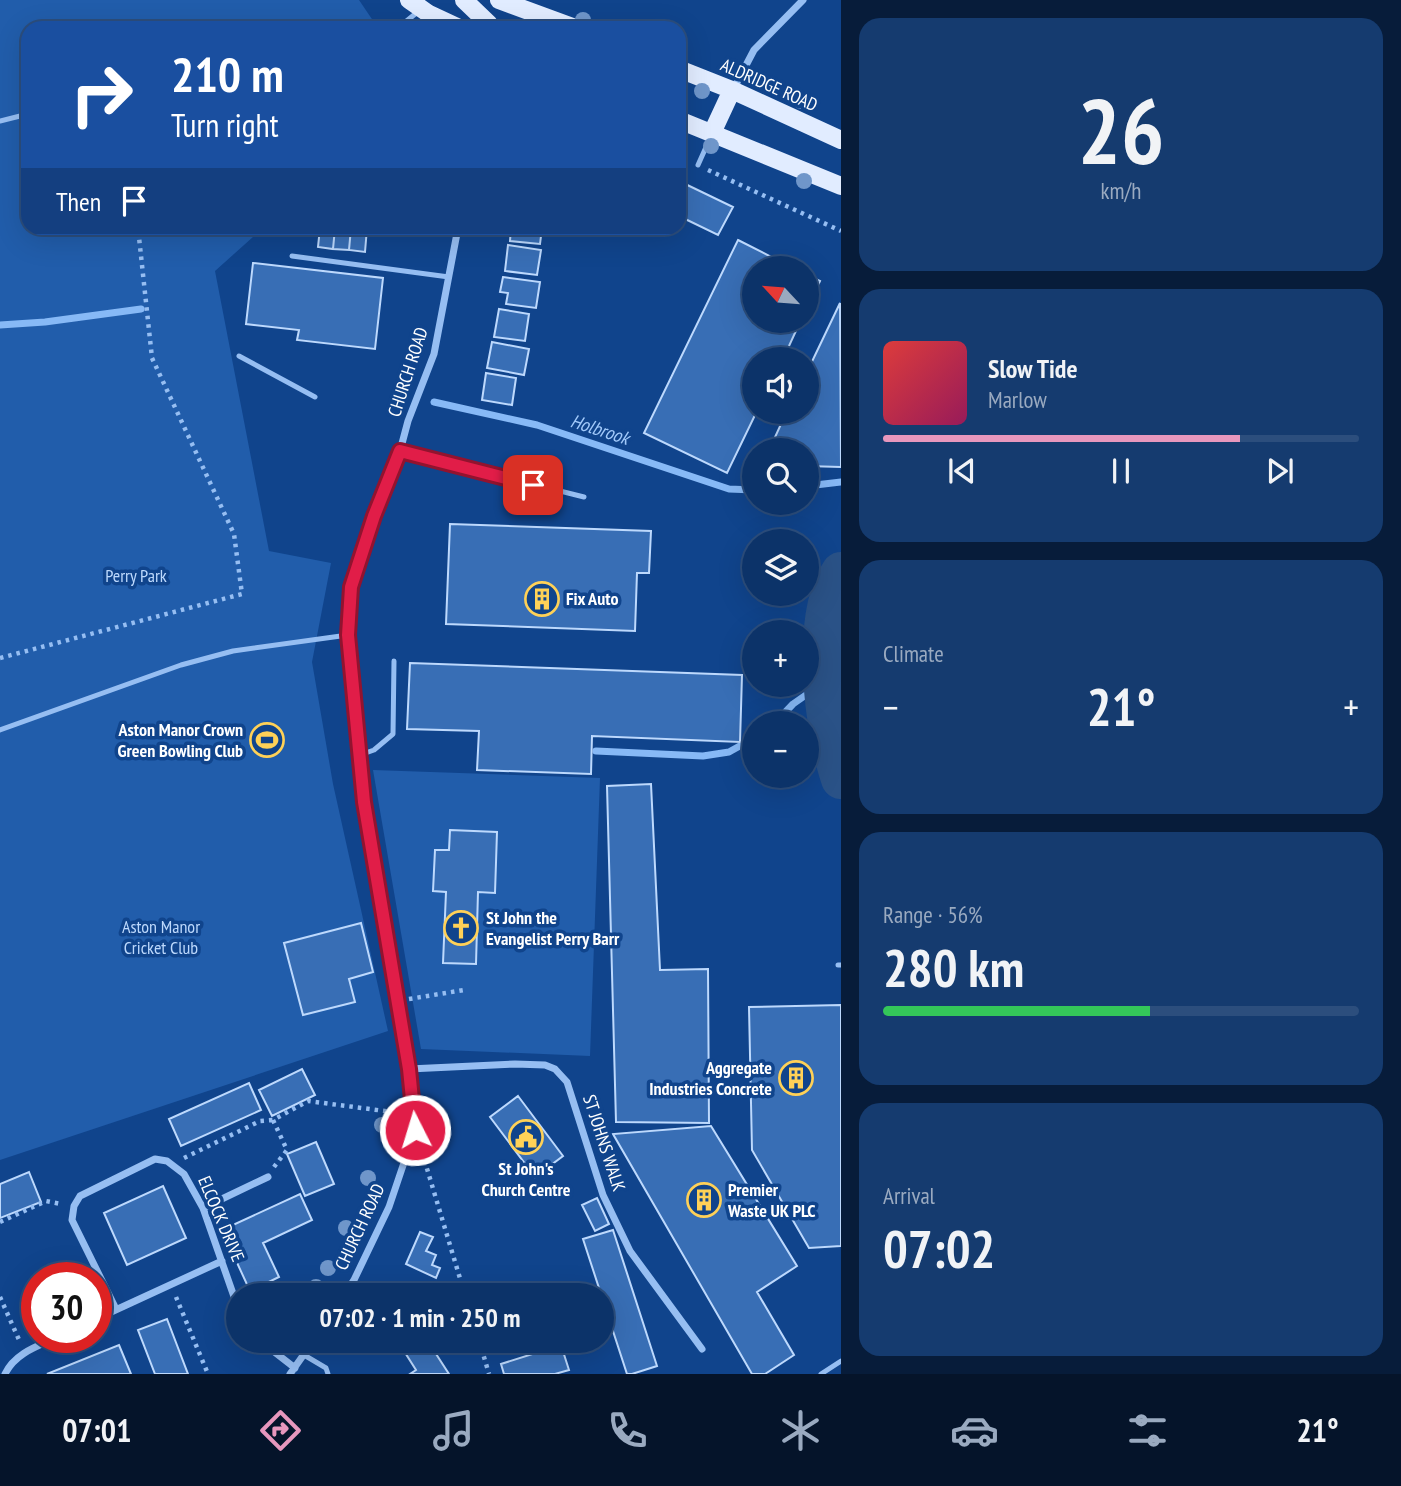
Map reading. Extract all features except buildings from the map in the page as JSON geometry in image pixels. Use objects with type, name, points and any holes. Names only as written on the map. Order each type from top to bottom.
[{"type":"main road","points":[[464,0],[486,21]]},
{"type":"main road","points":[[499,0],[556,21]]},
{"type":"main road","points":[[420,8],[445,21]]},
{"type":"main road","name":"ALDRIDGE ROAD","points":[[686,72],[841,140]]},
{"type":"main road","points":[[712,133],[732,90]]},
{"type":"main road","points":[[686,123],[841,186]]},
{"type":"street","points":[[732,90],[754,50],[803,0]]},
{"type":"street","points":[[420,8],[434,21]]},
{"type":"street","name":"CHURCH ROAD","points":[[352,1283],[389,1207],[415,1130],[409,1069],[364,802],[348,635],[351,587],[374,516],[434,354],[457,235]]},
{"type":"street","name":"ST JOHNS WALK","points":[[409,1069],[515,1063],[545,1065],[555,1069],[567,1082],[603,1195],[630,1251],[702,1349]]},
{"type":"street","points":[[116,1310],[72,1220],[74,1206],[80,1196],[155,1159],[171,1164]]},
{"type":"street","name":"ELCOCK DRIVE","points":[[171,1164],[184,1174],[203,1208],[229,1283]]},
{"type":"street","points":[[203,1208],[268,1177]]},
{"type":"street","points":[[112,1312],[222,1261]]},
{"type":"street","points":[[5,1374],[9,1366],[24,1353]]},
{"type":"street","points":[[273,1353],[293,1371],[304,1355]]},
{"type":"lane","points":[[406,21],[420,8]]},
{"type":"lane","points":[[0,121],[21,116]]},
{"type":"lane","points":[[698,165],[712,133]]},
{"type":"lane","points":[[292,256],[449,277]]},
{"type":"lane","points":[[239,356],[315,397]]},
{"type":"lane","points":[[400,451],[584,497]]},
{"type":"lane","points":[[0,730],[181,665],[233,651],[348,635]]},
{"type":"lane","points":[[360,755],[374,750],[393,734],[394,662]]},
{"type":"lane","points":[[304,1355],[326,1368],[328,1374]]},
{"type":"lane","points":[[821,1374],[841,1361]]},
{"type":"path","points":[[698,165],[841,231]]},
{"type":"path","points":[[0,659],[242,594],[234,534],[152,358],[139,235]]},
{"type":"path","points":[[398,1001],[464,989]]},
{"type":"path","points":[[171,1164],[260,1121],[273,1120],[308,1101],[414,1115]]},
{"type":"path","points":[[268,1177],[287,1150],[273,1120]]},
{"type":"path","points":[[415,1130],[461,1283]]},
{"type":"path","points":[[0,1222],[46,1201],[74,1206]]},
{"type":"path","points":[[172,1284],[208,1374]]},
{"type":"path","points":[[0,1297],[21,1346]]},
{"type":"path","points":[[483,1353],[489,1374]]},
{"type":"green space","points":[[0,0],[359,0],[373,21],[21,21],[21,235],[255,235],[215,271],[269,551],[331,563],[312,662],[333,784],[388,1031],[0,1160]]},
{"type":"green space","points":[[373,770],[600,778],[590,1056],[421,1049]]},
{"type":"waterway","name":"Holbrook","points":[[0,325],[141,309]]},
{"type":"waterway","name":"Holbrook","points":[[434,402],[537,425],[729,489],[742,490]]},
{"type":"waterway","name":"Holbrook","points":[[819,485],[841,482]]},
{"type":"waterway","points":[[841,572],[831,592],[823,644],[825,703],[841,779]]},
{"type":"waterway","points":[[786,711],[823,683]]},
{"type":"waterway","points":[[596,751],[703,756],[729,752],[742,745]]},
{"type":"place","name":"Fix Auto","points":[[542,599]]},
{"type":"place","name":"Aston Manor Crown Green Bowling Club","points":[[267,740]]},
{"type":"place","name":"St John the Evangelist Perry Barr","points":[[461,928]]},
{"type":"place","name":"Aggregate Industries Concrete","points":[[796,1078]]},
{"type":"place","name":"St John's Church Centre","points":[[526,1137]]},
{"type":"place","name":"Premier Waste UK PLC","points":[[704,1200]]},
{"type":"route","points":[[415,1130],[409,1069],[364,802],[348,635],[351,587],[374,516],[400,451],[533,485]]},
{"type":"park label","name":"Perry Park","points":[[136,576]]},
{"type":"park label","name":"Aston Manor Cricket Club","points":[[161,937]]}]
